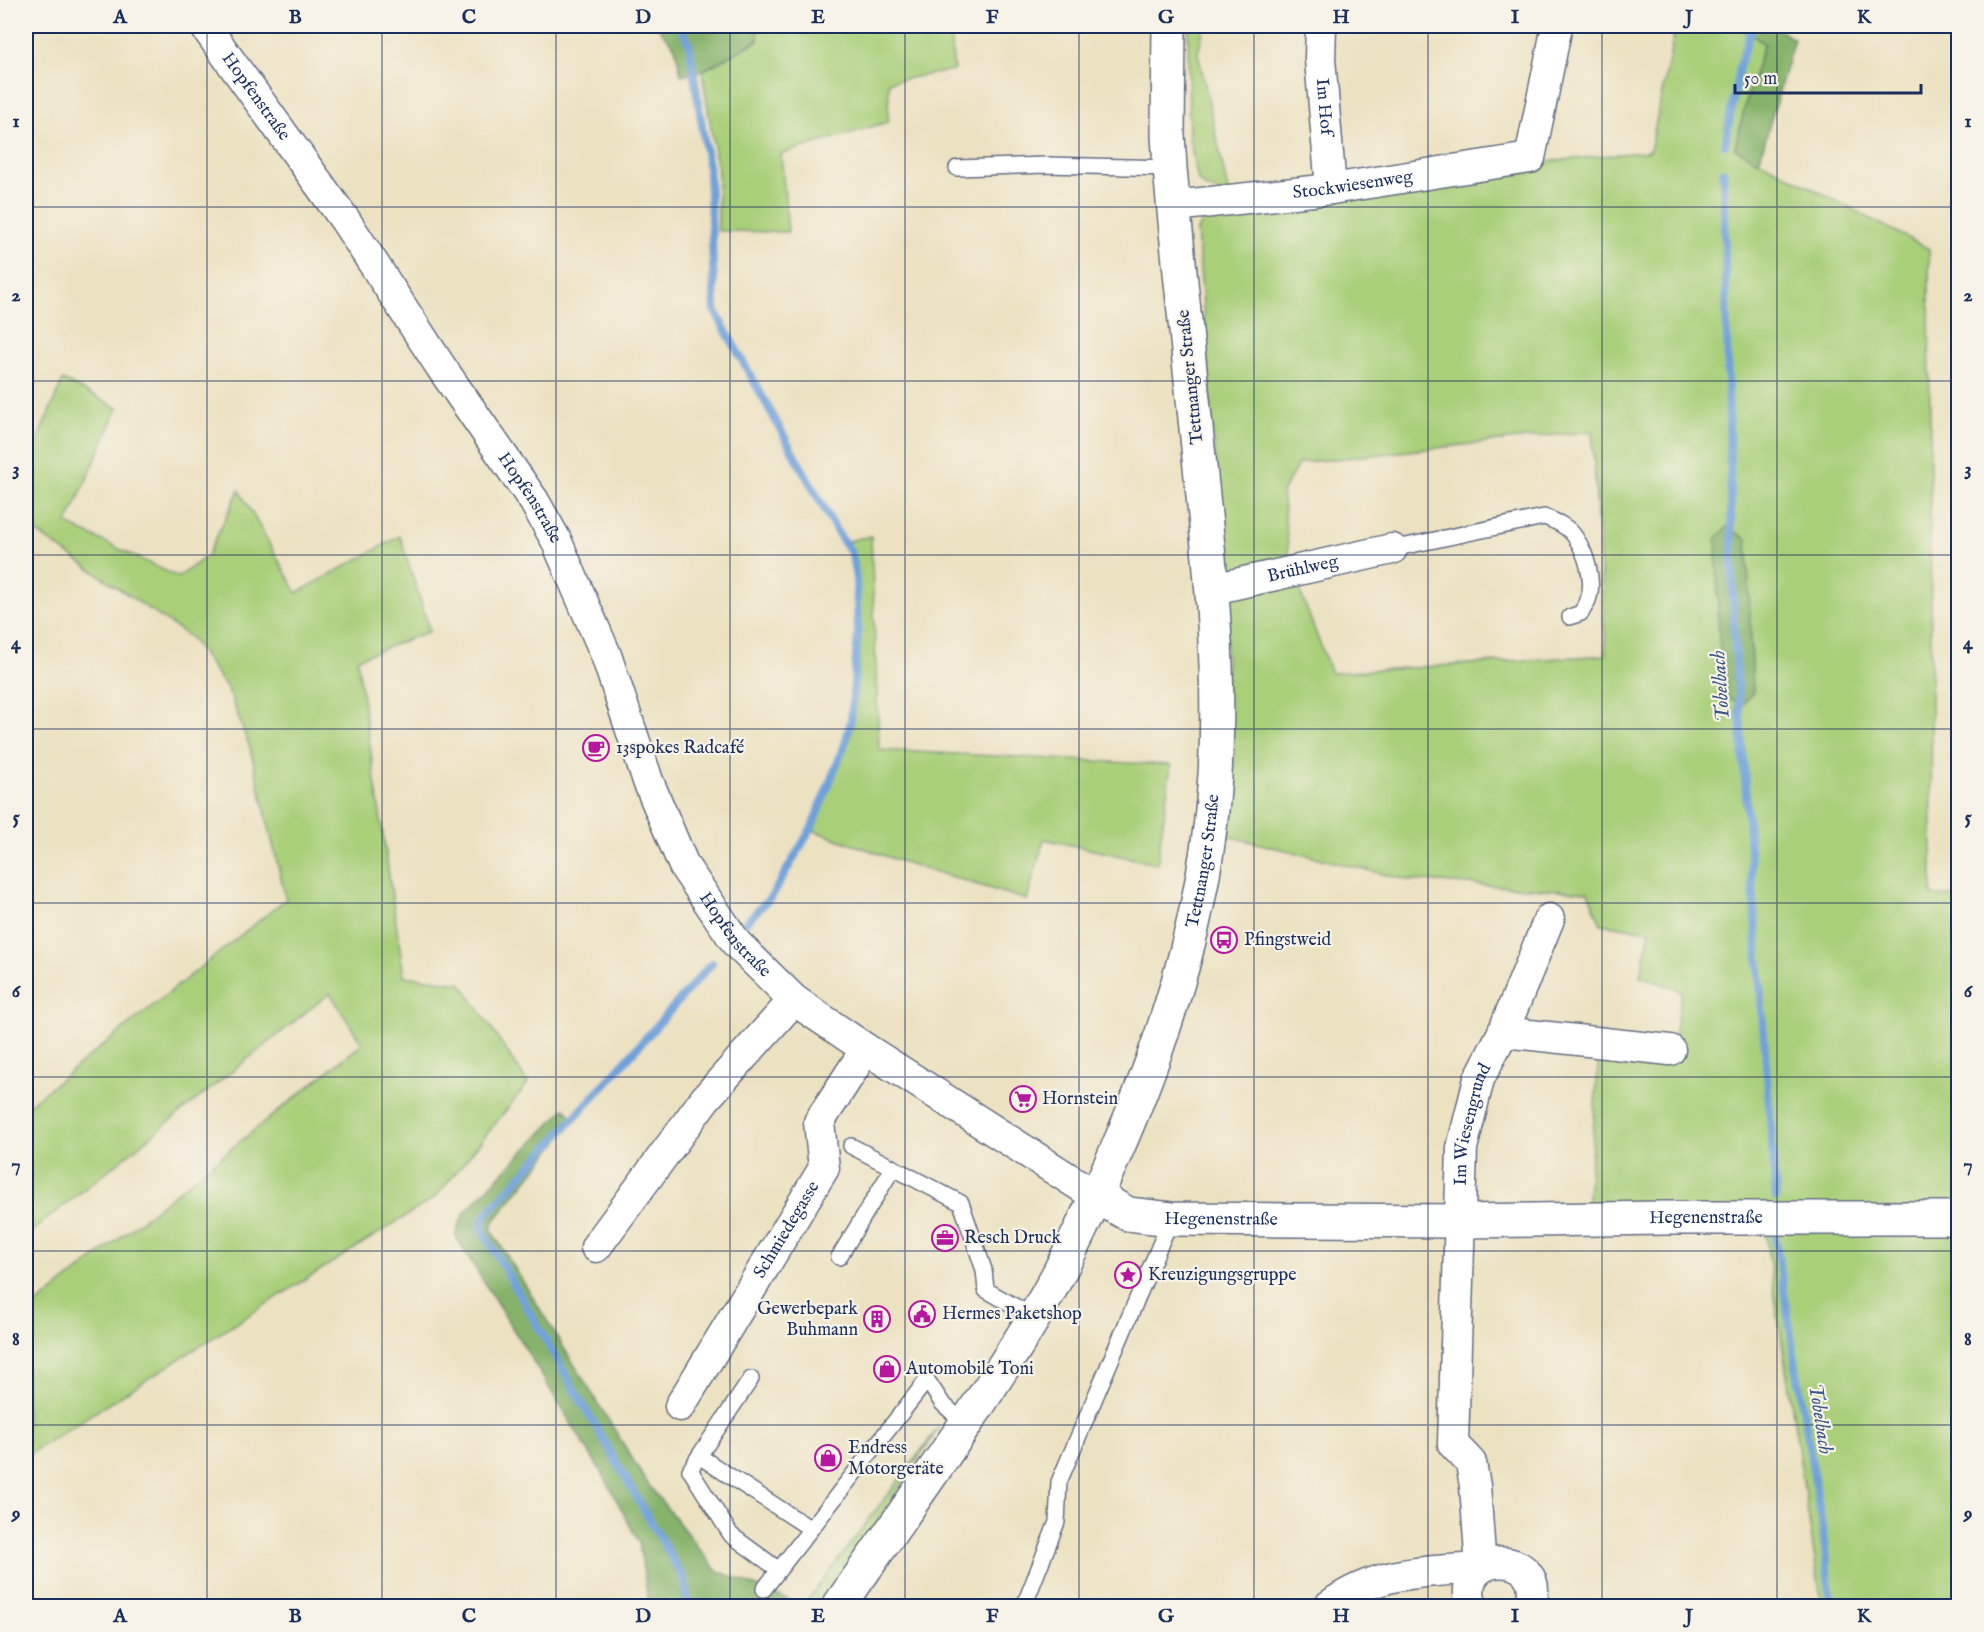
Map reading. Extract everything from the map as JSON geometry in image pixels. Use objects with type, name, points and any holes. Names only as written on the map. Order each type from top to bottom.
[{"type":"main road","name":"Tettnanger Straße","points":[[839,1606],[965,1424],[1034,1317],[1067,1256],[1126,1129],[1155,1057],[1182,972],[1196,914],[1215,777],[1217,653],[1213,589],[1170,168],[1169,26]]},
{"type":"main road","name":"Hegenenstraße","points":[[1096,1196],[1128,1215],[1171,1219],[1460,1221],[1954,1218]]},
{"type":"street","name":"Hopfenstraße","points":[[205,26],[345,220],[441,367],[534,501],[556,540],[606,655],[648,781],[684,866],[737,944],[794,1000],[866,1049],[1096,1196]]},
{"type":"street","name":"Im Hof","points":[[1321,26],[1320,59],[1331,189]]},
{"type":"street","name":"Stockwiesenweg","points":[[1174,206],[1331,189],[1530,158],[1557,26]]},
{"type":"street","name":"Brühlweg","points":[[1213,589],[1392,549]]},
{"type":"street","name":"Im Wiesengrund","points":[[1460,1221],[1462,1148],[1479,1079],[1503,1032],[1549,919]]},
{"type":"street","points":[[596,1247],[705,1099],[794,1000]]},
{"type":"street","points":[[1503,1032],[1670,1050]]},
{"type":"street","name":"Schmiedegasse","points":[[680,1406],[824,1168],[819,1122],[866,1049]]},
{"type":"street","points":[[1460,1221],[1453,1444],[1471,1463],[1475,1486],[1481,1568],[1470,1584],[1469,1596],[1472,1606]]},
{"type":"street","points":[[1329,1606],[1380,1580],[1415,1572],[1481,1568],[1499,1562],[1511,1563],[1522,1569],[1532,1585],[1533,1598],[1530,1606]]},
{"type":"lane","points":[[957,168],[1046,165],[1170,168]]},
{"type":"lane","points":[[1392,549],[1544,517],[1561,524],[1575,536],[1587,561],[1590,581],[1589,599],[1581,613],[1570,617]]},
{"type":"lane","points":[[851,1146],[961,1203],[984,1270],[986,1290],[1034,1317]]},
{"type":"lane","points":[[839,1257],[893,1168]]},
{"type":"lane","points":[[1024,1606],[1057,1522],[1059,1482],[1171,1219]]},
{"type":"lane","points":[[751,1379],[690,1470],[731,1535],[779,1570]]},
{"type":"lane","points":[[764,1589],[927,1380],[942,1403],[965,1424]]},
{"type":"lane","points":[[699,1456],[811,1528]]},
{"type":"green space","points":[[657,26],[758,26],[758,40],[702,71],[681,75],[675,47]]},
{"type":"green space","points":[[758,26],[949,26],[954,70],[889,82],[888,122],[781,154],[788,232],[718,231],[718,172],[702,71],[758,41]]},
{"type":"green space","points":[[1188,26],[1204,26],[1198,53],[1229,195],[1209,189],[1198,181],[1189,137]]},
{"type":"green space","points":[[1676,26],[1744,26],[1743,30],[1764,43],[1735,148],[1929,249],[1932,896],[1958,896],[1958,1208],[1587,1213],[1599,1052],[1669,1063],[1682,991],[1640,976],[1650,931],[1601,924],[1588,892],[1408,880],[1223,835],[1227,607],[1197,230],[1211,211],[1542,170],[1544,162],[1650,151]],"holes":[[[1592,431],[1606,655],[1331,673],[1290,565],[1282,492],[1299,463]],[[1727,527],[1747,540],[1753,693]]]},
{"type":"green space","points":[[1744,26],[1772,26],[1794,39],[1759,162],[1735,148],[1764,43],[1743,29]]},
{"type":"green space","points":[[63,380],[118,408],[67,524],[178,577],[207,556],[239,490],[297,593],[400,536],[430,631],[357,659],[404,976],[461,983],[528,1083],[436,1197],[26,1456],[26,1313],[362,1044],[330,993],[26,1236],[26,1107],[286,899],[250,748],[228,689],[191,638],[26,525],[26,466]]},
{"type":"green space","points":[[1727,527],[1747,539],[1753,693],[1743,704],[1723,697],[1716,539]]},
{"type":"green space","points":[[871,536],[879,750],[1171,765],[1157,864],[1044,839],[1027,900],[891,858],[812,830],[850,739],[860,633],[857,561],[848,541]]},
{"type":"green space","points":[[565,1108],[575,1120],[494,1221],[491,1230],[648,1484],[716,1570],[789,1600],[785,1606],[649,1606],[639,1543],[605,1478],[456,1237],[465,1212]]},
{"type":"green space","points":[[1958,1229],[1958,1606],[1822,1606],[1765,1230]]},
{"type":"green space","points":[[939,1427],[822,1606],[803,1606]]},
{"type":"waterway","points":[[680,26],[689,44],[709,171],[715,311],[837,532],[852,554],[856,579],[858,632],[851,720],[845,744],[812,827],[771,897],[744,924]]},
{"type":"waterway","name":"Tobelbach","points":[[1725,145],[1739,67],[1752,26]]},
{"type":"waterway","name":"Tobelbach","points":[[1723,172],[1734,635],[1776,1198]]},
{"type":"waterway","points":[[688,1606],[685,1581],[481,1228],[484,1217],[712,963]]},
{"type":"waterway","name":"Tobelbach","points":[[1775,1236],[1823,1532],[1831,1606]]},
{"type":"place","name":"13spokes Radcafé","points":[[596,748]]},
{"type":"place","name":"Pfingstweid","points":[[1224,940]]},
{"type":"place","name":"Hornstein","points":[[1023,1099]]},
{"type":"place","name":"Resch Druck","points":[[945,1238]]},
{"type":"place","name":"Kreuzigungsgruppe","points":[[1128,1275]]},
{"type":"place","name":"Hermes Paketshop","points":[[922,1314]]},
{"type":"place","name":"Gewerbepark Buhmann","points":[[877,1319]]},
{"type":"place","name":"Automobile Toni","points":[[887,1369]]},
{"type":"place","name":"Endress Motorgeräte","points":[[828,1458]]}]
